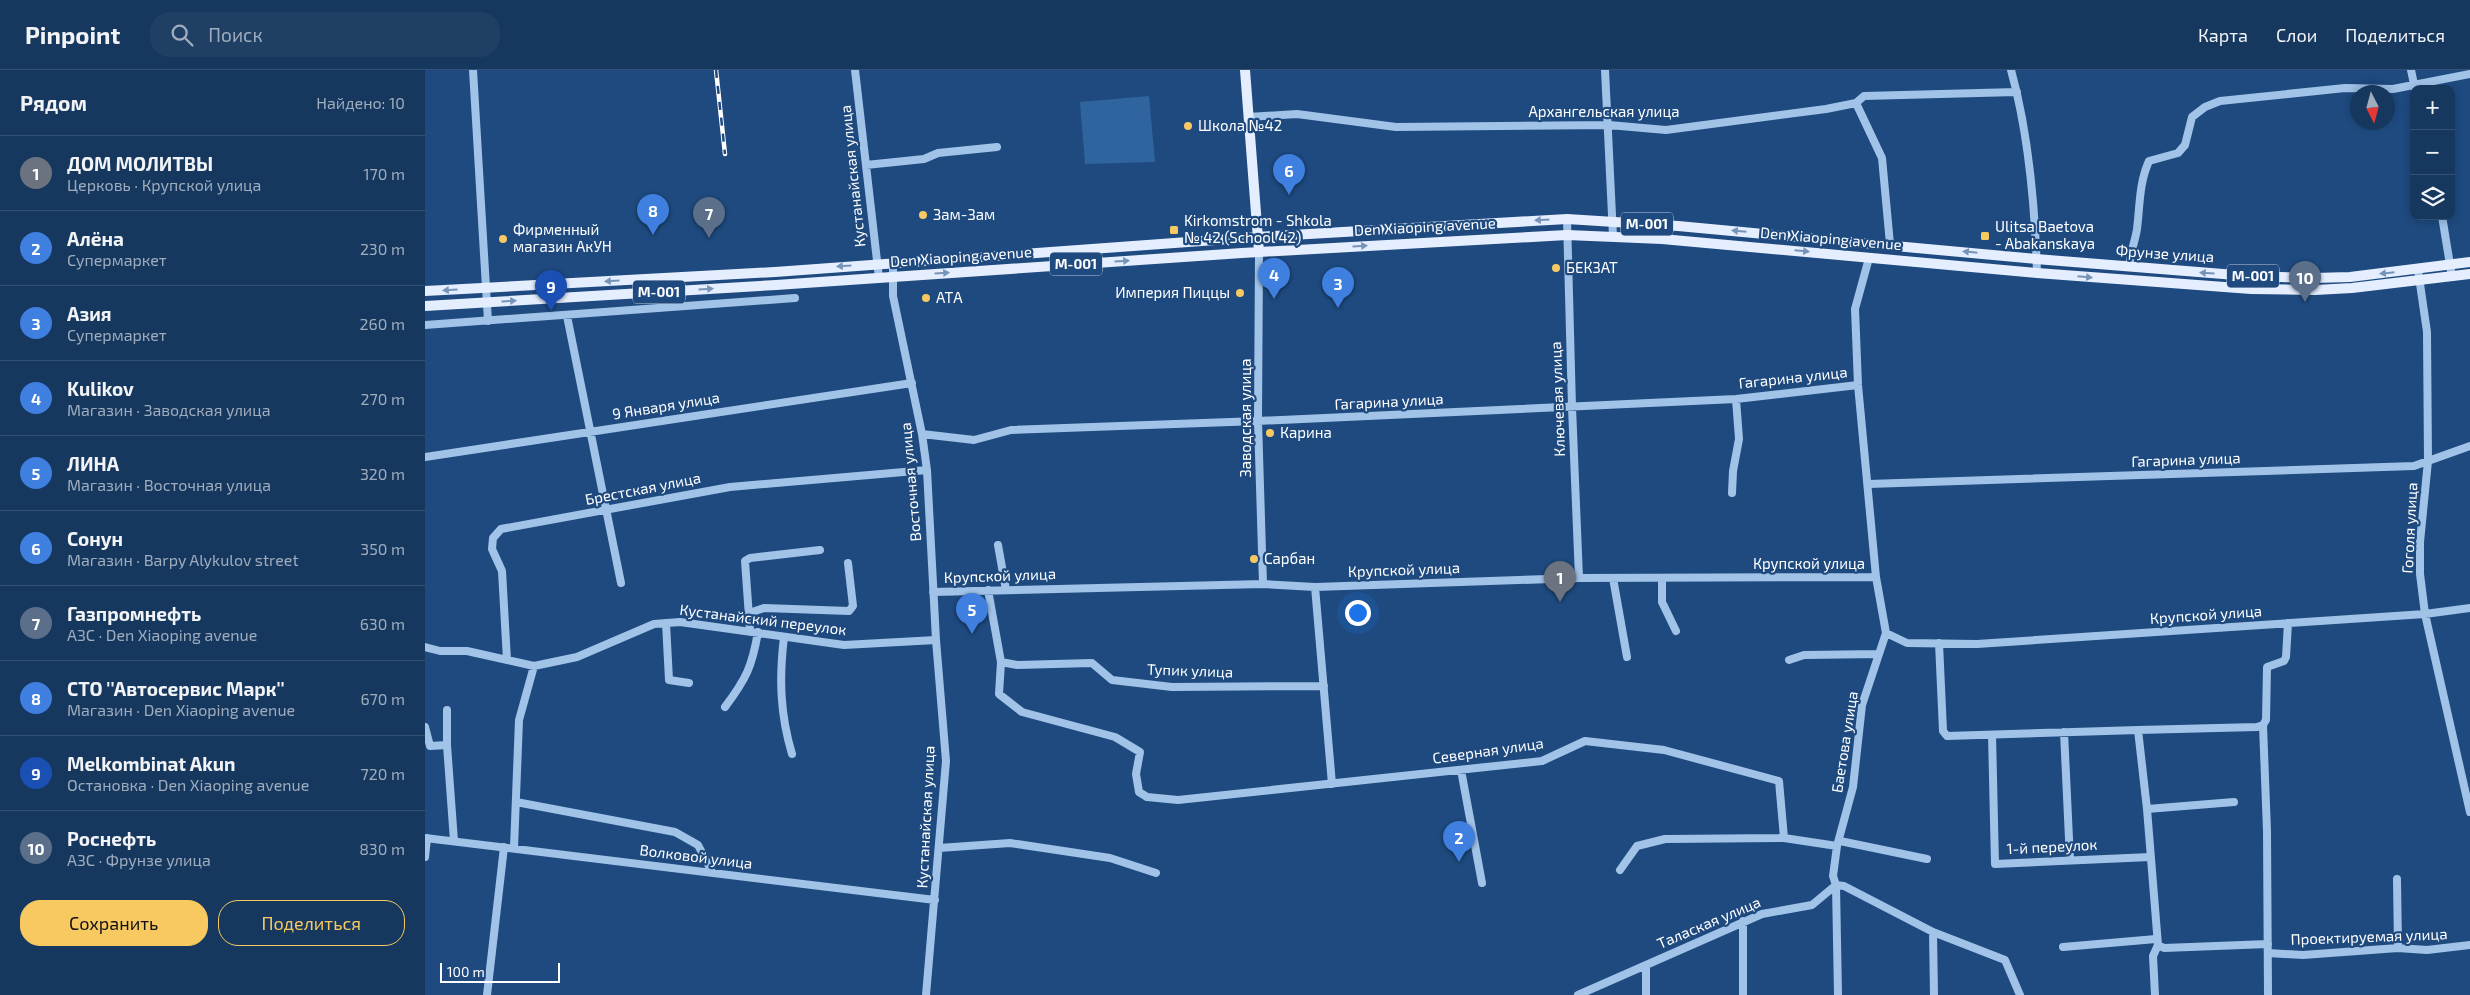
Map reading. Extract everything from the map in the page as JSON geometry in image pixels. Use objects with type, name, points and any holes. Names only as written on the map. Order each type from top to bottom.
[{"type":"main road","points":[[1245,70],[1259,252]]},
{"type":"main road","name":"Den Xiaoping avenue","points":[[425,291],[893,263],[1257,237],[1567,219],[1614,221],[1890,244],[2036,259]]},
{"type":"main road","name":"Den Xiaoping avenue","points":[[425,306],[1259,252],[1567,235],[1613,236],[2037,273]]},
{"type":"main road","name":"Фрунзе улица","points":[[2036,259],[2314,278],[2418,270],[2470,262]]},
{"type":"main road","name":"Фрунзе улица","points":[[2037,273],[2163,284],[2315,290],[2419,281],[2470,274]]},
{"type":"street","points":[[473,70],[488,321]]},
{"type":"street","name":"Кустанайская улица","points":[[855,70],[879,278]]},
{"type":"street","points":[[1605,70],[1614,221],[1613,236]]},
{"type":"street","points":[[2011,70],[2017,92],[2032,195],[2037,273]]},
{"type":"street","points":[[2411,70],[2415,85]]},
{"type":"street","points":[[2423,85],[2470,74]]},
{"type":"street","points":[[2129,266],[2131,246],[2137,227],[2142,176],[2149,160],[2179,153],[2185,145],[2192,117],[2205,107],[2220,101],[2345,88],[2371,90],[2410,87]]},
{"type":"street","name":"Архангельская улица","points":[[1248,117],[1297,114],[1396,127],[1609,125],[1666,130],[1856,103],[1864,96],[2017,92]]},
{"type":"street","points":[[1856,103],[1883,158],[1890,244]]},
{"type":"street","points":[[866,166],[923,159],[938,153],[997,147]]},
{"type":"street","name":"Ключевая улица","points":[[1567,219],[1579,578]]},
{"type":"street","points":[[2443,220],[2453,277]]},
{"type":"street","name":"Заводская улица","points":[[1259,252],[1258,421],[1263,584]]},
{"type":"street","name":"Баетова улица","points":[[1837,995],[1836,884],[1833,876],[1853,787],[1862,704],[1886,632],[1876,577],[1869,484],[1858,385],[1855,309],[1869,258]]},
{"type":"street","name":"Восточная улица","points":[[893,263],[893,296],[923,434],[927,470],[936,640]]},
{"type":"street","name":"Гоголя улица","points":[[2418,270],[2427,332],[2428,460],[2420,574],[2425,614],[2470,812]]},
{"type":"street","points":[[425,326],[795,298]]},
{"type":"street","points":[[567,316],[621,583]]},
{"type":"street","name":"9 Января улица","points":[[425,457],[912,383]]},
{"type":"street","name":"Гагарина улица","points":[[923,434],[974,440],[1011,430],[1258,421],[1736,399],[1858,385]]},
{"type":"street","points":[[1732,493],[1733,471],[1739,440],[1736,399]]},
{"type":"street","name":"Гагарина улица","points":[[1869,484],[2414,466],[2470,446]]},
{"type":"street","name":"Брестская улица","points":[[507,660],[502,571],[492,549],[493,538],[501,529],[730,487],[927,470]]},
{"type":"street","points":[[999,545],[1006,590]]},
{"type":"street","points":[[725,708],[744,682],[751,668],[754,632],[749,613],[745,561],[750,558],[820,550]]},
{"type":"street","points":[[749,613],[764,608],[849,611],[853,606],[848,563]]},
{"type":"street","name":"Крупской улица","points":[[933,592],[1263,584],[1315,587],[1579,578],[1876,577]]},
{"type":"street","points":[[1613,578],[1627,657]]},
{"type":"street","points":[[1662,578],[1662,602],[1676,631]]},
{"type":"street","points":[[1315,587],[1332,784]]},
{"type":"street","points":[[988,590],[1001,662]]},
{"type":"street","name":"Крупской улица","points":[[1886,632],[1907,643],[1977,644],[2425,614],[2470,608]]},
{"type":"street","name":"Кустанайский переулок","points":[[534,666],[577,657],[654,624],[680,622],[844,645],[936,640]]},
{"type":"street","points":[[666,623],[669,680],[689,683]]},
{"type":"street","points":[[2268,995],[2263,725],[2266,720],[2267,667],[2284,661],[2288,623]]},
{"type":"street","points":[[784,637],[779,674],[783,711],[792,754]]},
{"type":"street","name":"Кустанайская улица","points":[[926,995],[946,761],[936,640]]},
{"type":"street","points":[[1939,643],[1943,731],[1947,736],[2257,727],[2263,725]]},
{"type":"street","points":[[425,647],[440,651],[467,651],[534,666],[519,720],[514,848]]},
{"type":"street","points":[[1789,660],[1804,655],[1879,654]]},
{"type":"street","name":"Тупик улица","points":[[1001,662],[1017,665],[1093,663],[1112,680],[1172,687],[1324,686]]},
{"type":"street","name":"Северная улица","points":[[1001,662],[999,694],[1021,712],[1115,737],[1140,752],[1137,774],[1139,792],[1147,797],[1177,800],[1542,761],[1585,741],[1664,750],[1779,781],[1784,838]]},
{"type":"street","points":[[447,710],[447,745],[454,841]]},
{"type":"street","points":[[425,727],[430,746],[447,745]]},
{"type":"street","points":[[2138,730],[2147,808],[2157,942],[2153,956],[2155,995]]},
{"type":"street","points":[[2065,732],[2070,860]]},
{"type":"street","name":"1-й переулок","points":[[1992,735],[1995,864],[2150,856]]},
{"type":"street","points":[[1461,770],[1482,883]]},
{"type":"street","points":[[516,802],[675,832],[698,845],[712,872]]},
{"type":"street","points":[[2147,808],[2234,802]]},
{"type":"street","points":[[425,857],[426,838]]},
{"type":"street","name":"Волковой улица","points":[[426,838],[935,900]]},
{"type":"street","points":[[1620,870],[1637,846],[1665,840],[1784,838],[1839,844],[1927,859]]},
{"type":"street","points":[[939,848],[1010,842],[1110,858],[1156,873]]},
{"type":"street","points":[[487,995],[504,847]]},
{"type":"street","points":[[2397,879],[2398,948]]},
{"type":"street","points":[[1836,884],[1844,886],[1933,932],[2005,960],[2020,995]]},
{"type":"street","name":"Талаская улица","points":[[1578,995],[1743,921],[1762,914],[1812,905],[1836,884]]},
{"type":"street","points":[[1743,921],[1743,995]]},
{"type":"street","points":[[1933,932],[1933,995]]},
{"type":"street","name":"Проектируемая улица","points":[[2063,947],[2157,942],[2164,948],[2268,949],[2303,955],[2398,948],[2427,950],[2470,946]]},
{"type":"street","points":[[1646,965],[1646,995]]},
{"type":"shaded area","points":[[1149,96],[1155,162],[1085,164],[1080,102]]},
{"type":"railway","points":[[716,70],[725,154]]},
{"type":"place","name":"Школа №42","points":[[1188,126]]},
{"type":"place","name":"Сонун","points":[[1289,195]]},
{"type":"place","name":"Зам-Зам","points":[[923,215]]},
{"type":"place","name":"Kirkomstrom - Shkola № 42 (School 42)","points":[[1174,230]]},
{"type":"place","name":"СТО ''Автосервис Марк''","points":[[653,235]]},
{"type":"place","name":"Ulitsa Baetova - Abakanskaya","points":[[1985,236]]},
{"type":"place","name":"Газпромнефть","points":[[709,238]]},
{"type":"place","name":"Фирменный магазин АкУН","points":[[503,239]]},
{"type":"place","name":"БЕКЗАТ","points":[[1556,268]]},
{"type":"place","name":"Империя Пиццы","points":[[1240,293]]},
{"type":"place","name":"АТА","points":[[926,298]]},
{"type":"place","name":"Kulikov","points":[[1274,299]]},
{"type":"place","name":"Роснефть","points":[[2305,302]]},
{"type":"place","name":"Азия","points":[[1338,308]]},
{"type":"place","name":"Melkombinat Akun","points":[[551,311]]},
{"type":"place","name":"Карина","points":[[1270,433]]},
{"type":"place","name":"Сарбан","points":[[1254,559]]},
{"type":"place","name":"ДОМ МОЛИТВЫ","points":[[1560,602]]},
{"type":"place","name":"ЛИНА","points":[[972,634]]},
{"type":"place","name":"Алёна","points":[[1459,862]]}]
